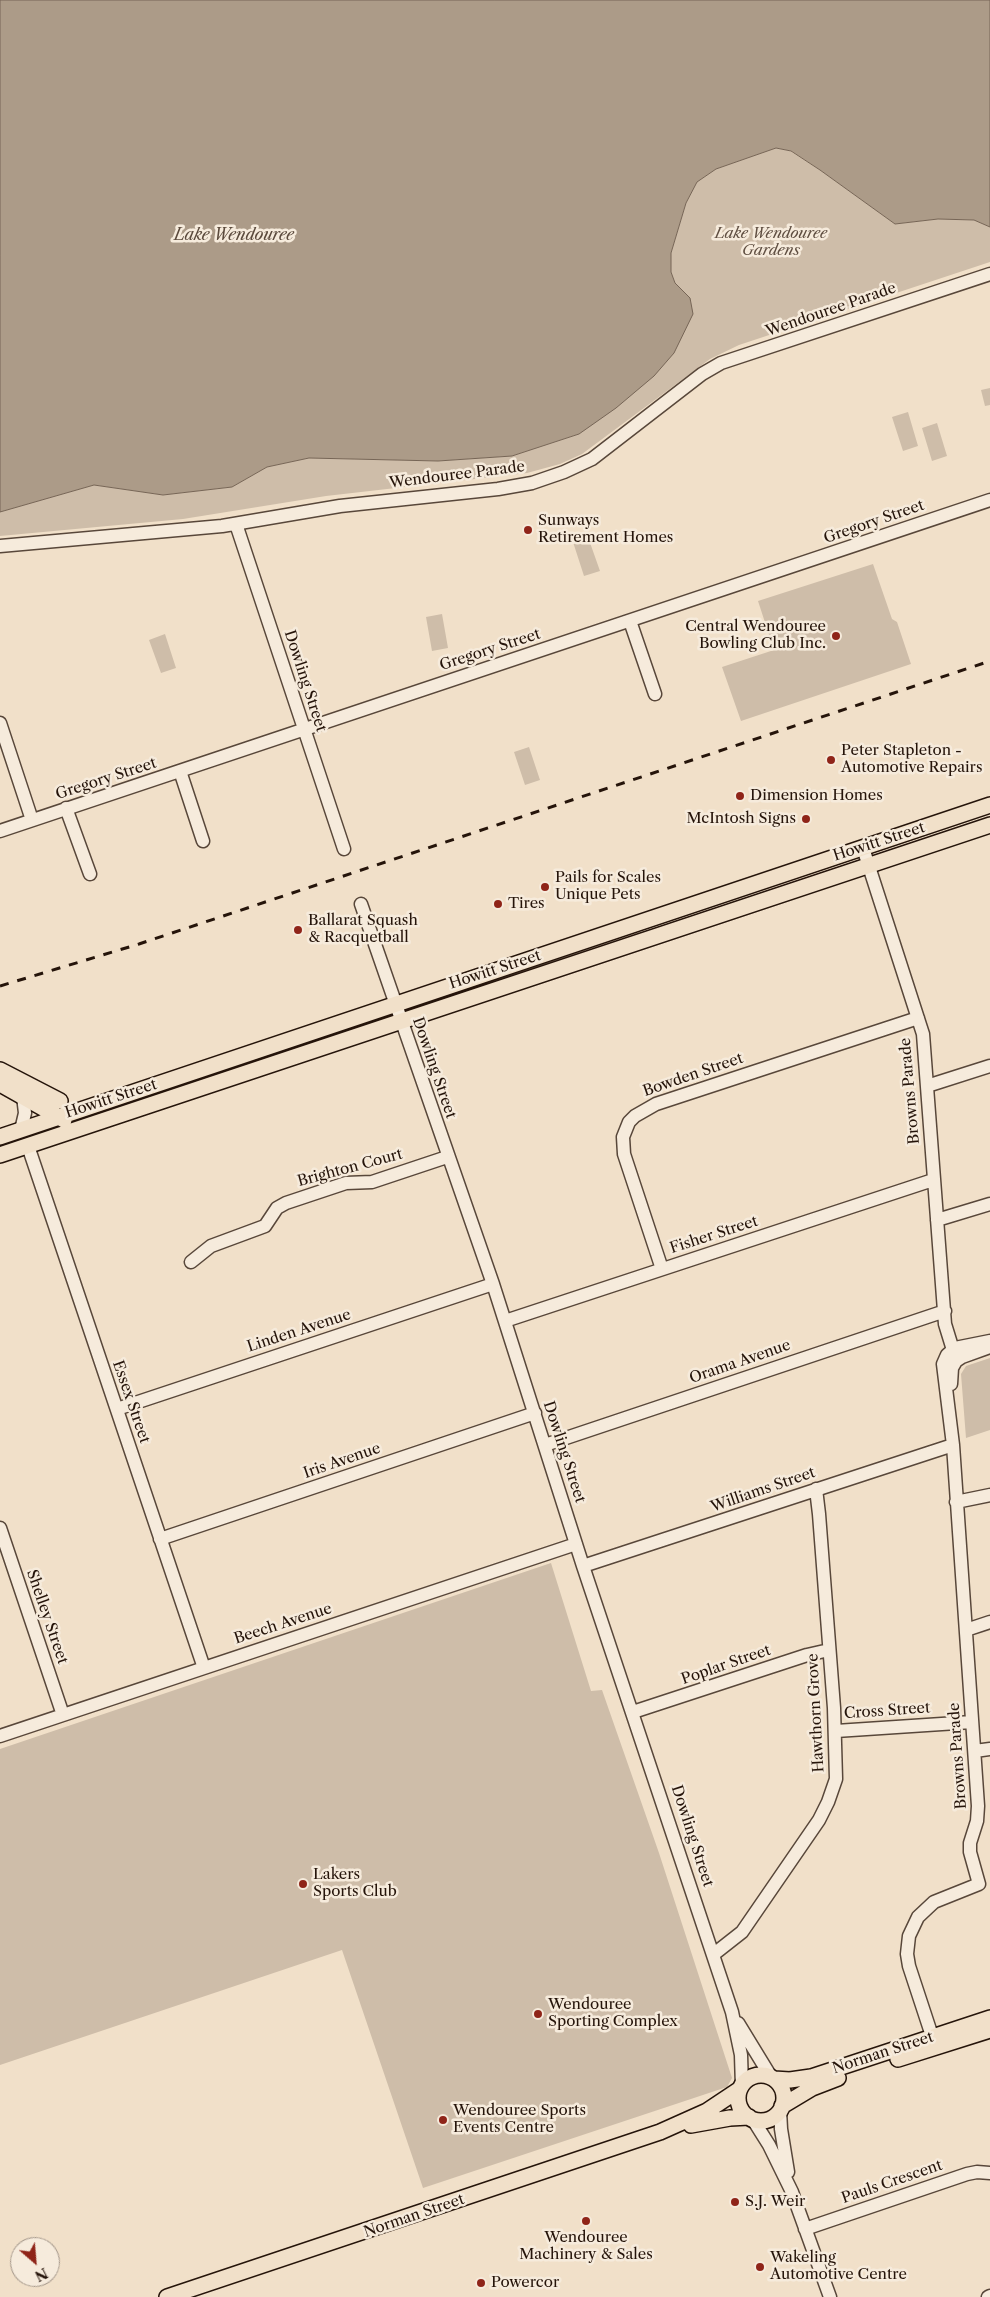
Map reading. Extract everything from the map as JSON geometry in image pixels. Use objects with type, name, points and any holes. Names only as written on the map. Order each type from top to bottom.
[{"type":"main road","name":"Howitt Street","points":[[0,1137],[21,1130],[60,1108],[77,1110],[188,1074],[990,805]]},
{"type":"main road","name":"Howitt Street","points":[[0,1155],[990,825]]},
{"type":"main road","points":[[0,1070],[60,1108],[74,1130]]},
{"type":"main road","points":[[188,1074],[194,1090]]},
{"type":"main road","points":[[0,1084],[23,1096],[60,1108]]},
{"type":"main road","name":"Norman Street","points":[[660,2132],[707,2122],[750,2118],[765,2120],[774,2117],[781,2108],[826,2082],[934,2042],[990,2018]]},
{"type":"main road","name":"Norman Street","points":[[167,2297],[360,2234],[660,2132],[707,2111],[741,2088],[748,2080],[757,2076],[790,2080],[811,2076],[934,2042],[990,2030]]},
{"type":"main road","points":[[772,2078],[782,2089],[784,2098],[781,2108]]},
{"type":"main road","points":[[741,2088],[740,2104],[750,2118]]},
{"type":"street","name":"Wendouree Parade","points":[[0,546],[236,524],[340,506],[498,489],[547,478],[592,459],[702,374],[721,364],[990,274]]},
{"type":"street","name":"Gregory Street","points":[[0,831],[990,500]]},
{"type":"street","name":"Dowling Street","points":[[236,524],[344,849]]},
{"type":"street","points":[[630,621],[655,694]]},
{"type":"street","points":[[0,722],[32,820]]},
{"type":"street","points":[[180,771],[203,841]]},
{"type":"street","points":[[66,808],[90,874]]},
{"type":"street","name":"Browns Parade","points":[[863,848],[924,1038],[933,1180],[945,1311],[953,1323],[958,1351],[947,1355],[943,1364],[950,1417],[978,1813],[970,1847],[971,1861],[985,1882],[934,1902],[918,1917],[909,1936],[907,1954],[909,1966],[934,2042]]},
{"type":"street","name":"Dowling Street","points":[[361,904],[447,1157],[493,1284],[583,1566],[634,1712],[714,1954],[732,2012],[742,2063],[741,2088]]},
{"type":"street","name":"Bowden Street","points":[[662,1269],[624,1154],[623,1137],[629,1122],[635,1116],[656,1104],[918,1018]]},
{"type":"street","points":[[927,1086],[990,1066]]},
{"type":"street","points":[[21,1130],[25,1113],[23,1096]]},
{"type":"street","points":[[74,1130],[77,1110]]},
{"type":"street","name":"Essex Street","points":[[28,1146],[204,1668]]},
{"type":"street","name":"Brighton Court","points":[[191,1262],[211,1246],[266,1225],[277,1208],[286,1202],[346,1182],[372,1182],[447,1157]]},
{"type":"street","name":"Fisher Street","points":[[505,1321],[933,1180]]},
{"type":"street","points":[[937,1220],[990,1204]]},
{"type":"street","name":"Linden Avenue","points":[[116,1409],[493,1284]]},
{"type":"street","name":"Orama Avenue","points":[[545,1445],[945,1311]]},
{"type":"street","points":[[958,1351],[990,1341]]},
{"type":"street","points":[[958,1351],[990,1347]]},
{"type":"street","name":"Iris Avenue","points":[[160,1539],[535,1413]]},
{"type":"street","name":"Williams Street","points":[[583,1566],[952,1445]]},
{"type":"street","name":"Hawthorn Grove","points":[[714,1954],[742,1932],[825,1809],[836,1779],[836,1731],[816,1489]]},
{"type":"street","points":[[956,1502],[990,1494]]},
{"type":"street","name":"Shelley Street","points":[[0,1528],[63,1715]]},
{"type":"street","name":"Beech Avenue","points":[[0,1736],[576,1544]]},
{"type":"street","points":[[966,1630],[990,1622]]},
{"type":"street","name":"Poplar Street","points":[[634,1712],[807,1655],[829,1650]]},
{"type":"street","name":"Cross Street","points":[[836,1731],[972,1722]]},
{"type":"street","points":[[974,1751],[990,1749]]},
{"type":"street","name":"Dowling Street","points":[[732,2012],[772,2078]]},
{"type":"street","points":[[781,2108],[782,2141],[792,2192]]},
{"type":"street","points":[[750,2118],[770,2145],[792,2192],[830,2297]]},
{"type":"street","name":"Pauls Crescent","points":[[805,2229],[967,2174],[977,2172],[990,2173]]},
{"type":"green space","name":"Lake Wendouree Gardens","points":[[776,148],[790,151],[820,170],[895,224],[938,219],[974,220],[990,227],[990,262],[739,345],[710,359],[582,454],[560,464],[527,473],[326,496],[183,519],[0,536],[0,512],[94,485],[163,495],[232,487],[267,467],[309,458],[438,461],[512,456],[579,434],[690,298],[675,283],[671,272],[671,253],[686,203],[697,182],[716,169]]},
{"type":"green space","points":[[990,388],[990,405],[985,406],[981,390]]},
{"type":"green space","points":[[908,412],[918,446],[903,451],[892,417]]},
{"type":"green space","points":[[937,423],[947,456],[932,461],[922,428]]},
{"type":"green space","points":[[588,537],[600,571],[584,576],[573,542]]},
{"type":"green space","name":"Central Wendouree Bowling Club Inc.","points":[[873,564],[892,619],[897,622],[911,664],[741,721],[722,667],[774,650],[758,601]]},
{"type":"green space","points":[[442,614],[448,648],[432,651],[426,617]]},
{"type":"green space","points":[[165,634],[176,668],[161,673],[149,640]]},
{"type":"green space","points":[[529,747],[540,780],[525,785],[514,752]]},
{"type":"green space","points":[[990,1358],[990,1430],[966,1438],[961,1374],[966,1366]]},
{"type":"green space","points":[[551,1563],[591,1691],[602,1690],[659,1853],[732,2078],[727,2087],[423,2188],[342,1950],[0,2065],[0,1749]]},
{"type":"water","name":"Lake Wendouree","points":[[0,0],[990,0],[990,227],[974,220],[938,219],[895,224],[791,151],[776,148],[716,169],[697,182],[686,203],[671,253],[671,272],[675,283],[690,298],[693,314],[674,353],[654,376],[616,408],[579,434],[512,456],[438,461],[309,458],[267,467],[232,487],[163,495],[94,485],[0,512]]},
{"type":"railway","points":[[0,986],[139,944],[990,661]]},
{"type":"place","name":"Sunways Retirement Homes","points":[[528,530]]},
{"type":"place","name":"Central Wendouree Bowling Club Inc.","points":[[836,636]]},
{"type":"place","name":"Peter Stapleton - Automotive Repairs","points":[[831,760]]},
{"type":"place","name":"Dimension Homes","points":[[740,796]]},
{"type":"place","name":"McIntosh Signs","points":[[806,819]]},
{"type":"place","name":"Pails for Scales Unique Pets","points":[[545,887]]},
{"type":"place","name":"Tires","points":[[498,904]]},
{"type":"place","name":"Ballarat Squash & Racquetball","points":[[298,930]]},
{"type":"place","name":"Lakers Sports Club","points":[[303,1884]]},
{"type":"place","name":"Wendouree Sporting Complex","points":[[538,2014]]},
{"type":"place","name":"Wendouree Sports Events Centre","points":[[443,2120]]},
{"type":"place","name":"S.J. Weir","points":[[735,2202]]},
{"type":"place","name":"Wendouree Machinery & Sales","points":[[586,2221]]},
{"type":"place","name":"Wakeling Automotive Centre","points":[[760,2267]]},
{"type":"place","name":"Powercor","points":[[481,2283]]}]
